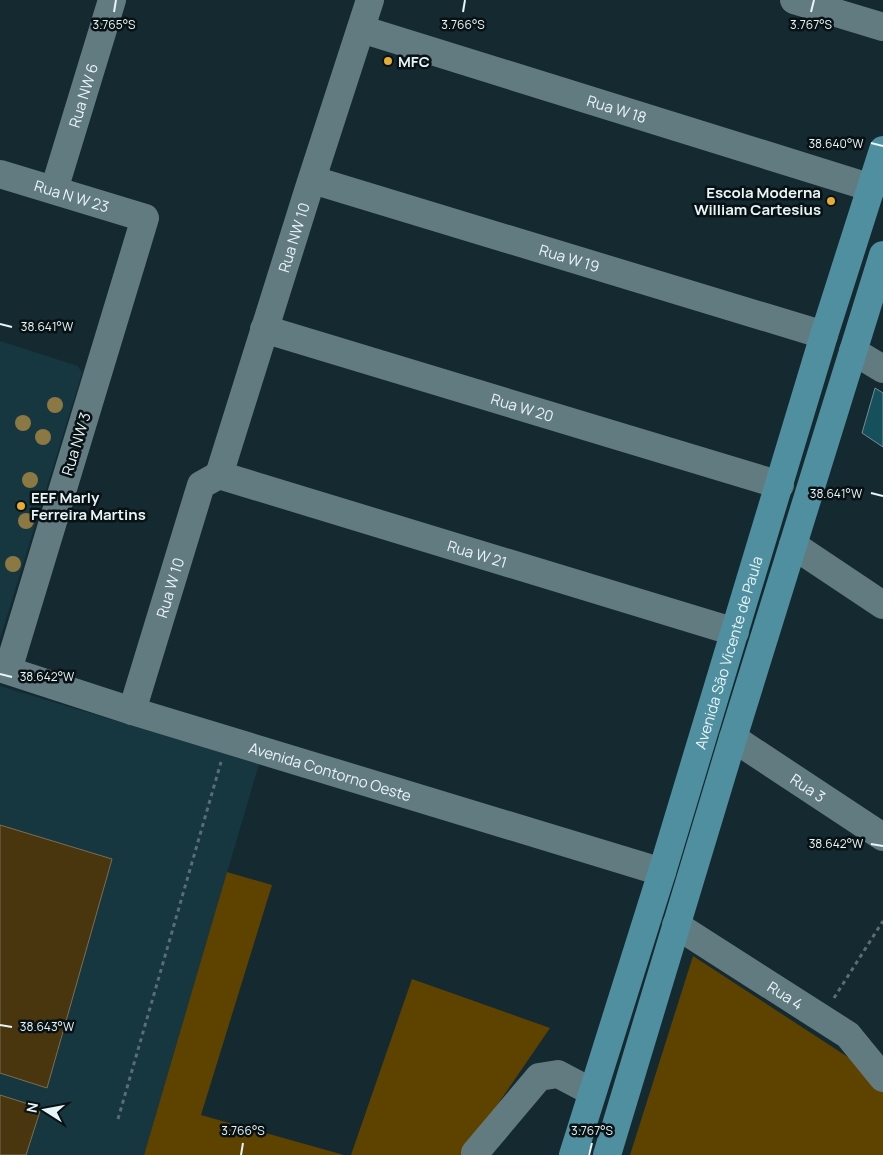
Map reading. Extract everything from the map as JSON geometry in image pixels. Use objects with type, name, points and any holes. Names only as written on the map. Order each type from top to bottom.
[{"type":"main road","name":"Avenida São Vicente de Paula","points":[[574,1151],[662,872],[824,335],[883,150]]},
{"type":"main road","name":"Avenida São Vicente de Paula","points":[[607,1155],[733,738],[883,254]]},
{"type":"main road","points":[[574,1151],[603,1155]]},
{"type":"street","name":"Rua NW 6","points":[[54,190],[112,0]]},
{"type":"street","name":"Rua NW 10","points":[[219,475],[370,0]]},
{"type":"street","points":[[794,0],[883,27]]},
{"type":"street","name":"Rua W 18","points":[[361,29],[872,188]]},
{"type":"street","name":"Rua N W 23","points":[[0,174],[144,218]]},
{"type":"street","name":"Rua W 19","points":[[313,180],[824,335]]},
{"type":"street","name":"Rua NW 3","points":[[4,669],[144,218]]},
{"type":"street","name":"Rua W 20","points":[[264,329],[780,484]]},
{"type":"street","points":[[853,351],[883,369]]},
{"type":"street","name":"Rua W 21","points":[[219,475],[735,632]]},
{"type":"street","name":"Rua W 10","points":[[132,710],[200,485],[219,475]]},
{"type":"street","points":[[793,545],[883,605]]},
{"type":"street","name":"Avenida Contorno Oeste","points":[[4,669],[228,740],[662,872]]},
{"type":"street","name":"Rua 3","points":[[733,738],[883,837]]},
{"type":"street","name":"Rua 4","points":[[676,925],[848,1035],[883,1078]]},
{"type":"street","points":[[475,1153],[540,1077],[558,1074],[592,1092]]},
{"type":"path","points":[[118,1119],[228,740]]},
{"type":"path","points":[[821,1019],[883,921]]},
{"type":"shaded area","name":"EEF Marly Ferreira Martins","points":[[0,341],[78,366],[82,373],[0,639]]},
{"type":"shaded area","points":[[0,686],[259,764],[144,1155],[0,1155]]},
{"type":"shaded area","points":[[0,825],[112,859],[47,1088],[0,1073]]},
{"type":"shaded area","points":[[227,872],[272,885],[201,1115],[344,1155],[144,1155]]},
{"type":"shaded area","points":[[693,956],[883,1080],[883,1155],[630,1155]]},
{"type":"shaded area","points":[[412,979],[550,1028],[463,1155],[351,1155]]},
{"type":"shaded area","points":[[0,1095],[41,1108],[26,1155],[0,1155]]},
{"type":"building","points":[[875,388],[883,393],[883,447],[862,433]]},
{"type":"place","name":"MFC","points":[[388,61]]},
{"type":"place","name":"Escola Moderna William Cartesius","points":[[831,201]]},
{"type":"place","name":"EEF Marly Ferreira Martins","points":[[21,506]]}]
